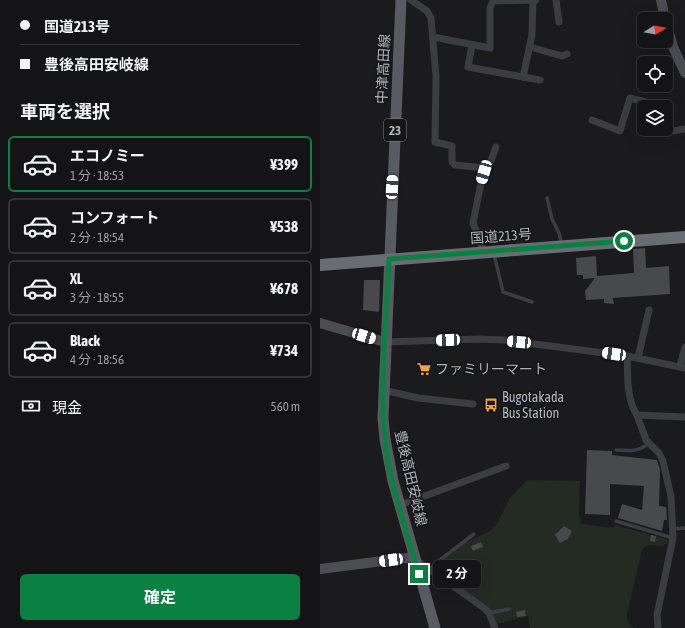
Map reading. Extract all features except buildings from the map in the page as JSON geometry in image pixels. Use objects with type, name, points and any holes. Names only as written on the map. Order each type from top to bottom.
[{"type":"highway","name":"国道213号","points":[[320,265],[685,237]]},
{"type":"main road","name":"中津高田線","points":[[389,259],[401,0]]},
{"type":"main road","name":"豊後高田安岐線","points":[[389,259],[383,390],[385,439],[400,505],[435,628]]},
{"type":"street","points":[[411,0],[429,14],[433,36],[436,77],[435,142],[452,146],[452,162],[455,165],[484,168],[489,166],[496,147]]},
{"type":"street","points":[[433,36],[472,46],[490,48],[490,8],[493,1],[534,0],[530,47],[523,77]]},
{"type":"street","points":[[556,0],[559,22]]},
{"type":"street","points":[[661,0],[664,12]]},
{"type":"street","points":[[472,46],[468,67],[540,80]]},
{"type":"street","points":[[530,47],[562,56],[567,54]]},
{"type":"street","points":[[673,47],[684,70]]},
{"type":"street","points":[[592,120],[620,131],[630,98],[638,100]]},
{"type":"street","points":[[673,131],[685,129]]},
{"type":"street","points":[[484,168],[473,223],[489,252]]},
{"type":"street","points":[[638,358],[649,310]]},
{"type":"street","points":[[320,323],[385,342],[479,339],[504,340],[627,356],[682,367],[685,346]]},
{"type":"street","points":[[627,356],[630,395],[633,408],[649,443],[659,453],[663,461],[670,485],[673,538],[657,615],[658,628]]},
{"type":"street","points":[[383,390],[418,398],[473,404]]},
{"type":"street","points":[[637,415],[685,418]]},
{"type":"street","points":[[400,505],[506,466]]},
{"type":"street","points":[[320,569],[415,558],[477,602],[489,613],[495,628]]},
{"type":"lane","points":[[547,198],[552,219],[559,233],[563,246]]},
{"type":"lane","points":[[489,252],[503,292],[532,302]]},
{"type":"lane","points":[[616,450],[636,451],[644,448],[649,443]]},
{"type":"lane","points":[[616,521],[673,538]]},
{"type":"lane","points":[[672,529],[685,528]]},
{"type":"lane","points":[[430,570],[440,559],[474,534]]},
{"type":"lane","points":[[489,613],[509,608]]},
{"type":"shaded area","points":[[527,480],[580,481],[579,515],[581,524],[613,528],[615,525],[666,539],[668,541],[663,546],[648,545],[642,550],[627,614],[628,623],[634,628],[530,628],[528,616],[498,624],[490,611],[435,570],[437,565],[462,544],[490,531],[497,524],[510,498]]},
{"type":"place","name":"ファミリーマート","points":[[424,369]]},
{"type":"place","name":"Bugotakada Bus Station","points":[[491,405]]},
{"type":"route","points":[[419,574],[393,481],[387,454],[383,418],[389,259],[624,241]]}]
